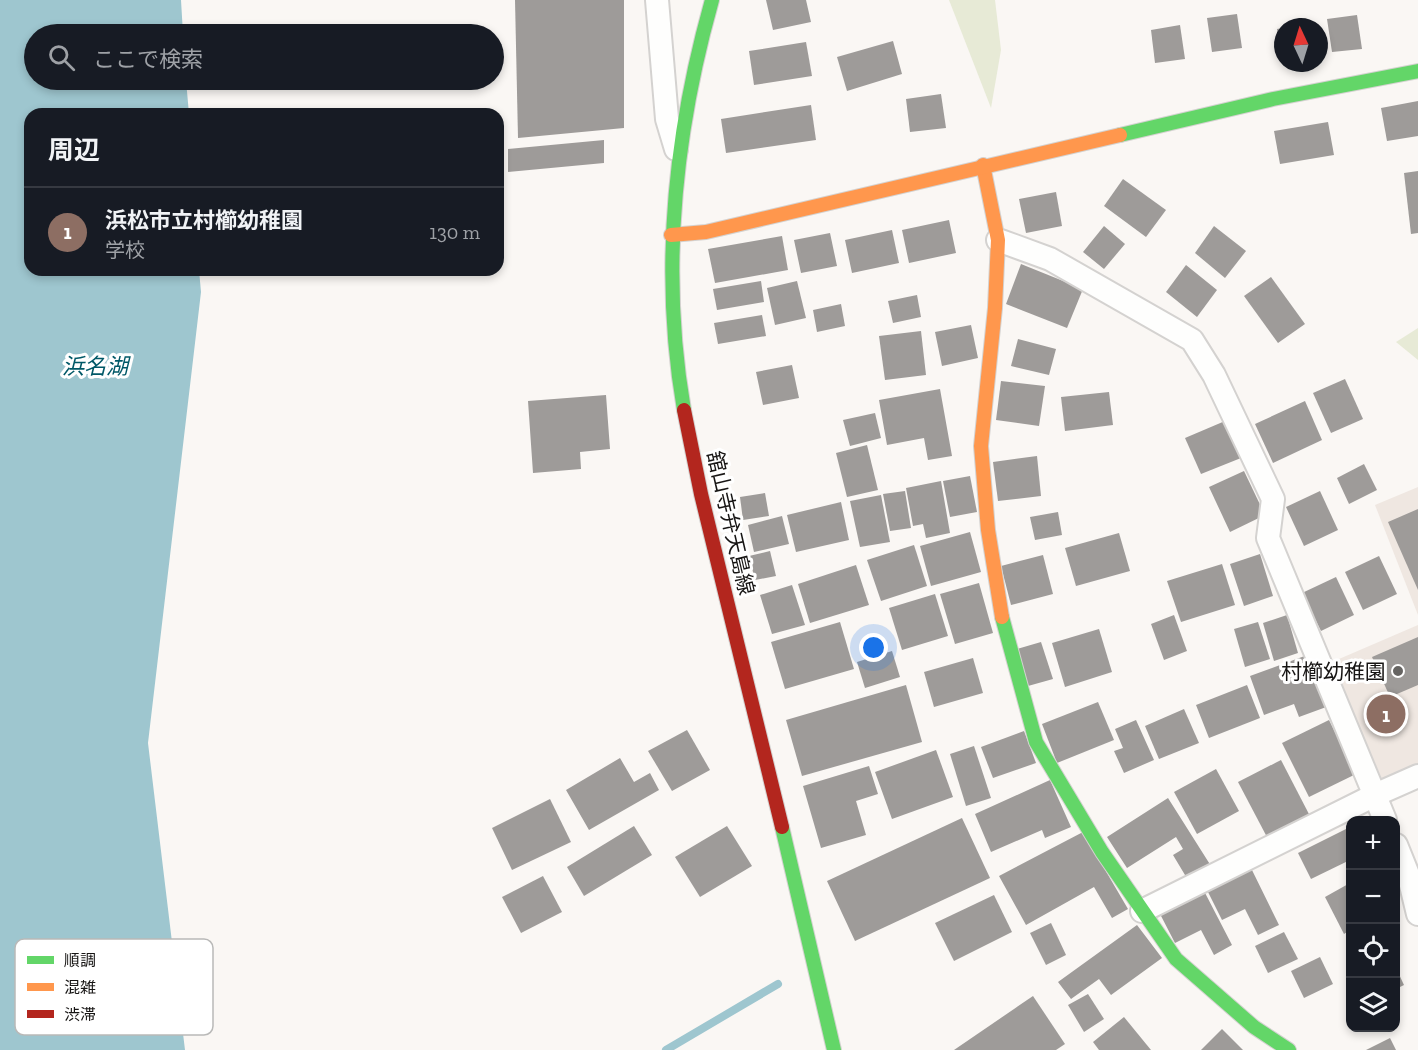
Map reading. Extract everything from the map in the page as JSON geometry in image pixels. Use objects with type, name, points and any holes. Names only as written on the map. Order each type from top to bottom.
[{"type":"street","points":[[657,0],[667,119],[678,153]]},
{"type":"street","name":"舘山寺弁天島線","points":[[712,0],[692,73],[678,153],[671,235],[676,357],[690,442],[834,1050]]},
{"type":"street","points":[[671,235],[706,232],[983,165],[1273,99],[1418,71]]},
{"type":"street","points":[[983,165],[998,240],[995,308],[981,446],[988,530],[1005,633],[1036,742],[1102,852],[1176,959],[1254,1027],[1289,1050]]},
{"type":"street","points":[[998,240],[1050,259],[1192,340],[1214,375],[1273,499],[1268,538],[1383,816]]},
{"type":"street","points":[[1142,910],[1374,795],[1418,776]]},
{"type":"street","points":[[1400,856],[1409,877],[1418,914]]},
{"type":"shaded area","points":[[1418,487],[1418,615],[1375,505]]},
{"type":"shaded area","points":[[1418,625],[1418,767],[1383,782],[1332,662]]},
{"type":"green space","points":[[949,0],[995,0],[1001,50],[991,108]]},
{"type":"green space","points":[[1418,328],[1418,360],[1396,342]]},
{"type":"water","name":"浜名湖","points":[[0,0],[181,0],[182,24],[24,24],[24,90],[187,90],[188,108],[24,108],[24,276],[200,276],[201,292],[148,743],[172,939],[15,939],[15,1035],[183,1035],[185,1050],[0,1050]]},
{"type":"building","points":[[515,0],[624,0],[624,128],[518,138]]},
{"type":"building","points":[[766,0],[806,0],[811,22],[773,30]]},
{"type":"building","points":[[1237,14],[1242,48],[1212,52],[1207,18]]},
{"type":"building","points":[[1357,15],[1362,49],[1332,52],[1328,19]]},
{"type":"building","points":[[1180,25],[1185,59],[1155,63],[1151,30]]},
{"type":"building","points":[[893,41],[902,74],[847,91],[837,57]]},
{"type":"building","points":[[806,42],[812,76],[754,85],[749,51]]},
{"type":"building","points":[[941,94],[946,128],[910,132],[906,99]]},
{"type":"building","points":[[1418,101],[1418,136],[1387,141],[1381,108]]},
{"type":"building","points":[[811,105],[816,140],[726,153],[721,119]]},
{"type":"building","points":[[1328,122],[1334,155],[1280,164],[1274,131]]},
{"type":"building","points":[[604,140],[604,163],[508,172],[508,149]]},
{"type":"building","points":[[1418,171],[1418,233],[1411,234],[1404,173]]},
{"type":"building","points":[[1123,179],[1166,210],[1146,237],[1104,206]]},
{"type":"building","points":[[1056,192],[1062,226],[1026,233],[1019,199]]},
{"type":"building","points":[[949,220],[956,253],[909,263],[902,230]]},
{"type":"building","points":[[1104,226],[1125,244],[1104,269],[1083,252]]},
{"type":"building","points":[[1214,226],[1246,251],[1225,278],[1195,253]]},
{"type":"building","points":[[892,230],[899,263],[852,273],[845,240]]},
{"type":"building","points":[[830,233],[837,266],[801,273],[794,240]]},
{"type":"building","points":[[782,236],[788,270],[715,283],[708,249]]},
{"type":"building","points":[[1021,264],[1083,289],[1067,328],[1006,304]]},
{"type":"building","points":[[1186,265],[1217,290],[1197,317],[1166,292]]},
{"type":"building","points":[[1271,277],[1305,324],[1278,343],[1244,296]]},
{"type":"building","points":[[761,281],[764,302],[717,310],[713,289]]},
{"type":"building","points":[[797,281],[806,318],[775,325],[767,288]]},
{"type":"building","points":[[917,295],[921,317],[893,323],[888,301]]},
{"type":"building","points":[[841,304],[845,326],[817,332],[813,310]]},
{"type":"building","points":[[762,315],[766,336],[718,344],[714,323]]},
{"type":"building","points":[[971,325],[978,358],[942,366],[935,332]]},
{"type":"building","points":[[921,331],[926,375],[885,380],[879,336]]},
{"type":"building","points":[[1018,339],[1056,349],[1049,375],[1011,366]]},
{"type":"building","points":[[792,365],[799,398],[763,405],[756,372]]},
{"type":"building","points":[[1345,379],[1363,419],[1331,433],[1313,393]]},
{"type":"building","points":[[1001,381],[1045,386],[1039,426],[996,420]]},
{"type":"building","points":[[940,389],[952,456],[928,460],[924,438],[887,445],[879,400]]},
{"type":"building","points":[[1109,392],[1113,425],[1065,431],[1061,397]]},
{"type":"building","points":[[606,395],[610,449],[580,452],[581,469],[533,473],[528,401]]},
{"type":"building","points":[[1305,401],[1322,440],[1273,463],[1255,424]]},
{"type":"building","points":[[875,413],[881,438],[850,446],[843,420]]},
{"type":"building","points":[[1225,421],[1241,458],[1201,474],[1185,438]]},
{"type":"building","points":[[867,445],[878,490],[847,497],[836,453]]},
{"type":"building","points":[[1037,456],[1041,496],[998,501],[993,462]]},
{"type":"building","points":[[1364,464],[1377,490],[1349,504],[1337,478]]},
{"type":"building","points":[[1244,471],[1265,515],[1230,532],[1209,487]]},
{"type":"building","points":[[970,476],[977,512],[950,517],[943,481]]},
{"type":"building","points":[[941,481],[950,533],[926,538],[923,524],[913,526],[906,488]]},
{"type":"building","points":[[905,491],[911,528],[890,531],[883,494]]},
{"type":"building","points":[[1320,491],[1338,530],[1304,546],[1286,507]]},
{"type":"building","points":[[765,493],[769,516],[743,520],[740,497]]},
{"type":"building","points":[[881,495],[890,542],[860,547],[850,501]]},
{"type":"building","points":[[841,502],[849,540],[796,552],[787,515]]},
{"type":"building","points":[[1418,509],[1418,590],[1388,522]]},
{"type":"building","points":[[1058,512],[1062,535],[1035,540],[1030,517]]},
{"type":"building","points":[[782,516],[789,544],[754,552],[748,525]]},
{"type":"building","points":[[970,532],[981,572],[931,586],[920,546]]},
{"type":"building","points":[[1119,533],[1130,571],[1076,586],[1065,548]]},
{"type":"building","points":[[914,545],[927,586],[881,601],[867,560]]},
{"type":"building","points":[[770,551],[776,576],[755,580],[749,556]]},
{"type":"building","points":[[1260,554],[1273,596],[1244,606],[1230,564]]},
{"type":"building","points":[[1043,555],[1053,594],[1011,605],[1001,566]]},
{"type":"building","points":[[1379,556],[1397,594],[1363,610],[1345,572]]},
{"type":"building","points":[[1222,564],[1235,605],[1181,622],[1167,581]]},
{"type":"building","points":[[856,565],[869,605],[810,623],[798,584]]},
{"type":"building","points":[[1336,577],[1354,615],[1321,631],[1302,593]]},
{"type":"building","points":[[979,583],[993,633],[955,644],[940,594]]},
{"type":"building","points":[[792,585],[805,625],[772,634],[760,595]]},
{"type":"building","points":[[935,594],[948,636],[902,650],[889,608]]},
{"type":"building","points":[[1174,615],[1187,651],[1164,660],[1151,624]]},
{"type":"building","points":[[1287,615],[1298,653],[1274,661],[1263,623]]},
{"type":"building","points":[[840,622],[854,669],[785,689],[771,642]]},
{"type":"building","points":[[1258,622],[1270,659],[1245,667],[1234,629]]},
{"type":"building","points":[[1099,629],[1112,672],[1065,687],[1052,643]]},
{"type":"building","name":"村櫛幼稚園","points":[[1418,637],[1418,685],[1390,697],[1372,657]]},
{"type":"building","points":[[1041,642],[1053,679],[1028,686],[1017,649]]},
{"type":"building","points":[[892,651],[900,677],[865,688],[857,662]]},
{"type":"building","points":[[1310,654],[1329,706],[1299,717],[1294,704],[1264,715],[1250,676]]},
{"type":"building","points":[[973,658],[983,693],[934,707],[924,672]]},
{"type":"building","points":[[906,685],[922,742],[802,776],[786,720]]},
{"type":"building","points":[[1247,685],[1260,718],[1209,738],[1196,705]]},
{"type":"building","points":[[1098,702],[1114,740],[1057,763],[1042,724]]},
{"type":"building","points":[[1184,709],[1199,743],[1159,759],[1145,726]]},
{"type":"building","points":[[1136,720],[1154,760],[1124,773],[1114,751],[1123,748],[1115,729]]},
{"type":"building","points":[[1329,720],[1356,774],[1309,797],[1282,743]]},
{"type":"building","points":[[687,730],[710,770],[672,791],[648,751]]},
{"type":"building","points":[[1024,731],[1036,763],[993,778],[981,747]]},
{"type":"building","points":[[974,746],[991,798],[966,806],[950,754]]},
{"type":"building","points":[[936,750],[953,797],[892,819],[875,772]]},
{"type":"building","points":[[620,758],[634,782],[650,773],[659,790],[589,830],[566,790]]},
{"type":"building","points":[[1281,760],[1311,818],[1268,839],[1238,782]]},
{"type":"building","points":[[869,766],[878,794],[856,801],[866,835],[821,848],[803,786]]},
{"type":"building","points":[[1216,769],[1239,811],[1197,834],[1174,792]]},
{"type":"building","points":[[1050,780],[1071,827],[1045,838],[1042,830],[991,852],[975,814]]},
{"type":"building","points":[[1168,798],[1211,866],[1188,880],[1173,855],[1183,849],[1176,837],[1127,868],[1107,837]]},
{"type":"building","points":[[550,799],[571,842],[512,870],[492,828]]},
{"type":"building","points":[[962,818],[990,878],[855,941],[827,881]]},
{"type":"building","points":[[634,826],[652,855],[584,896],[567,867]]},
{"type":"building","points":[[727,826],[752,866],[700,897],[675,857]]},
{"type":"building","points":[[1346,829],[1346,862],[1311,879],[1298,853]]},
{"type":"building","points":[[1083,832],[1128,909],[1112,918],[1094,887],[1026,925],[999,876]]},
{"type":"building","points":[[1250,866],[1279,925],[1258,935],[1245,909],[1222,920],[1206,888]]},
{"type":"building","points":[[543,876],[562,912],[521,933],[502,897]]},
{"type":"building","points":[[1346,885],[1346,933],[1344,934],[1325,897]]},
{"type":"building","points":[[1203,889],[1232,945],[1214,955],[1201,930],[1175,943],[1159,912]]},
{"type":"building","points":[[994,895],[1012,932],[954,961],[935,923]]},
{"type":"building","points":[[1051,923],[1066,955],[1046,965],[1030,933]]},
{"type":"building","points":[[1137,925],[1162,958],[1111,995],[1099,979],[1071,999],[1058,982]]},
{"type":"building","points":[[1284,932],[1298,959],[1268,973],[1255,946]]},
{"type":"building","points":[[1320,957],[1333,984],[1304,998],[1291,971]]},
{"type":"building","points":[[1088,994],[1104,1019],[1084,1032],[1068,1005]]},
{"type":"building","points":[[1033,996],[1065,1044],[1056,1050],[954,1050]]},
{"type":"building","points":[[1124,1017],[1151,1050],[1099,1050],[1093,1042]]},
{"type":"building","points":[[1222,1029],[1243,1050],[1201,1050]]},
{"type":"building","points":[[1390,1038],[1396,1050],[1366,1050]]},
{"type":"waterway","points":[[666,1050],[778,984]]},
{"type":"traffic: fast","points":[[684,410],[673,306],[672,255],[675,204],[688,101],[712,0]]},
{"type":"traffic: fast","points":[[1120,135],[1273,99],[1418,71]]},
{"type":"traffic: fast","points":[[1002,617],[1036,742],[1102,852],[1176,959],[1254,1027],[1289,1050]]},
{"type":"traffic: fast","points":[[782,827],[834,1050]]},
{"type":"traffic: slow","points":[[671,235],[706,232],[1120,135]]},
{"type":"traffic: slow","points":[[983,165],[998,240],[995,308],[981,446],[988,530],[1002,617]]},
{"type":"traffic: jam","points":[[684,410],[701,494],[782,827]]},
{"type":"place","name":"村櫛幼稚園","points":[[1398,671]]},
{"type":"place","name":"浜松市立村櫛幼稚園","points":[[1386,714]]}]
